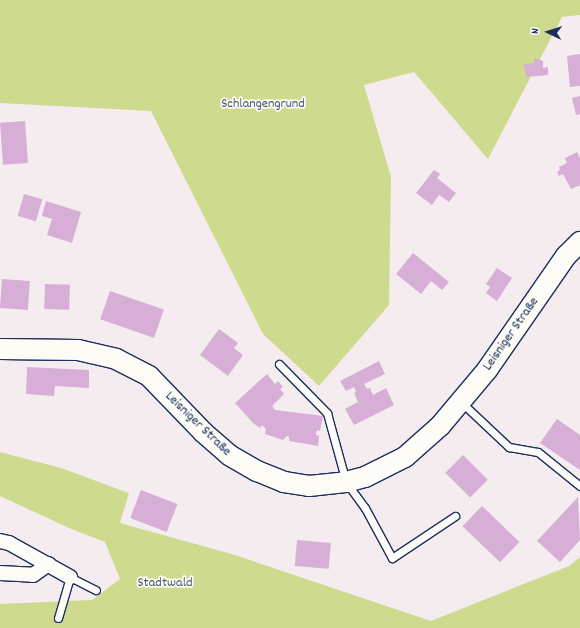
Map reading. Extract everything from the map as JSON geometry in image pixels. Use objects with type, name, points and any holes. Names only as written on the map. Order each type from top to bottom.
[{"type":"main road","name":"Leisniger Straße","points":[[0,349],[78,350],[116,359],[149,376],[204,433],[229,455],[257,471],[284,482],[309,486],[346,482],[365,477],[405,457],[440,426],[487,370],[566,256],[580,242]]},
{"type":"street","points":[[0,540],[50,564],[70,577]]},
{"type":"street","points":[[0,573],[33,575],[50,564]]},
{"type":"lane","points":[[279,364],[327,413],[346,482],[365,508],[392,558],[455,516]]},
{"type":"lane","points":[[461,402],[509,447],[538,452],[580,486]]},
{"type":"lane","points":[[58,618],[70,577],[96,590]]},
{"type":"green space","name":"Schlangengrund","points":[[0,0],[580,0],[580,15],[562,17],[488,159],[414,72],[364,85],[391,177],[389,305],[319,386],[263,334],[151,111],[0,103]]},
{"type":"green space","name":"Stadtwald","points":[[0,452],[61,468],[129,493],[120,523],[235,555],[431,621],[569,566],[580,557],[580,628],[0,628],[0,604],[92,600],[120,579],[105,542],[69,528],[0,496]]},
{"type":"building","points":[[580,54],[580,86],[570,87],[567,56]]},
{"type":"building","points":[[534,58],[543,61],[543,68],[548,67],[548,75],[526,77],[524,64],[534,63]]},
{"type":"building","points":[[580,96],[580,114],[576,115],[572,98]]},
{"type":"building","points":[[25,121],[28,163],[3,165],[0,123]]},
{"type":"building","points":[[577,152],[580,158],[580,185],[571,189],[563,174],[559,176],[557,172],[560,170],[559,167],[567,163],[565,158]]},
{"type":"building","points":[[434,170],[440,174],[437,178],[456,193],[449,202],[439,195],[432,205],[416,193]]},
{"type":"building","points":[[24,194],[42,199],[36,221],[18,216]]},
{"type":"building","points":[[46,201],[81,212],[72,243],[47,235],[52,219],[42,216]]},
{"type":"building","points":[[413,253],[449,282],[442,290],[431,281],[421,294],[396,274]]},
{"type":"building","points":[[497,268],[512,278],[497,301],[486,293],[490,287],[486,284]]},
{"type":"building","points":[[2,279],[30,281],[28,310],[0,308]]},
{"type":"building","points":[[45,284],[70,285],[69,310],[44,309]]},
{"type":"building","points":[[110,291],[164,310],[154,338],[100,319]]},
{"type":"building","points":[[219,329],[238,343],[234,348],[243,355],[228,376],[200,355]]},
{"type":"building","points":[[379,361],[385,374],[364,384],[367,389],[370,388],[373,395],[386,388],[394,405],[354,425],[345,409],[358,402],[354,393],[356,392],[354,387],[346,391],[340,381]]},
{"type":"building","points":[[27,367],[89,370],[89,388],[55,386],[54,396],[26,394]]},
{"type":"building","points":[[267,374],[275,384],[278,381],[283,387],[280,389],[284,394],[272,406],[275,410],[323,416],[320,431],[317,430],[316,435],[319,436],[318,446],[289,441],[289,437],[287,436],[283,440],[265,434],[266,429],[262,425],[260,428],[253,423],[235,403]]},
{"type":"building","points":[[557,419],[580,435],[580,470],[540,443]]},
{"type":"building","points":[[463,455],[488,480],[470,497],[445,473]]},
{"type":"building","points":[[141,490],[177,504],[167,532],[130,518]]},
{"type":"building","points":[[578,497],[580,540],[560,562],[537,541]]},
{"type":"building","points":[[482,506],[519,542],[500,562],[463,526]]},
{"type":"building","points":[[297,540],[331,543],[329,569],[295,566]]}]
